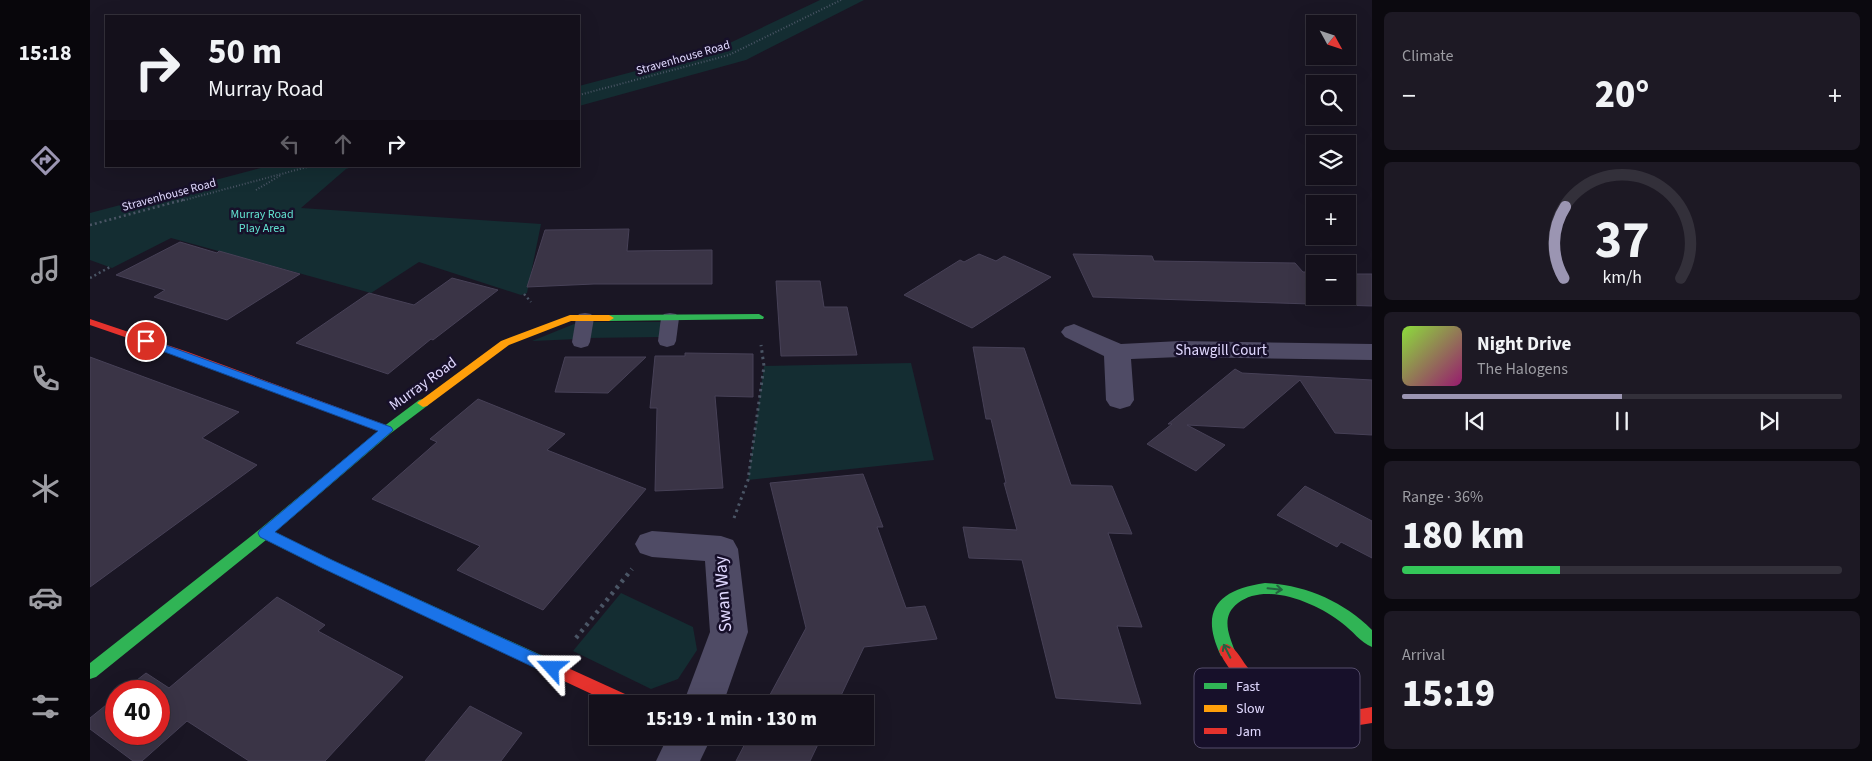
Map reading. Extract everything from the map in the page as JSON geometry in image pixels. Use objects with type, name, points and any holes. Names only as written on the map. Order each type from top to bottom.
[{"type":"street","name":"Murray Road","points":[[90,672],[265,533],[387,430],[505,343],[570,318],[759,317]]},
{"type":"street","points":[[90,322],[184,354],[387,430]]},
{"type":"street","points":[[1074,332],[1117,352],[1120,400]]},
{"type":"street","name":"Shawgill Court","points":[[1117,352],[1180,349],[1372,352]]},
{"type":"street","points":[[265,533],[327,564],[610,695]]},
{"type":"street","name":"Swan Way","points":[[652,544],[721,549],[729,632],[706,695]]},
{"type":"street","points":[[1238,668],[1229,657],[1218,634],[1219,614],[1229,599],[1247,590],[1271,588],[1298,593],[1327,604],[1354,622],[1372,640]]},
{"type":"street","points":[[1360,719],[1372,715]]},
{"type":"street","points":[[677,761],[686,745]]},
{"type":"lane","points":[[581,342],[585,318]]},
{"type":"lane","points":[[667,341],[670,318]]},
{"type":"path","name":"Stravenhouse Road","points":[[580,95],[729,55],[841,0]]},
{"type":"path","name":"Stravenhouse Road","points":[[90,225],[307,167]]},
{"type":"path","points":[[256,190],[285,173]]},
{"type":"path","points":[[90,278],[110,267]]},
{"type":"path","points":[[721,549],[748,480],[764,366],[759,317]]},
{"type":"path","points":[[552,668],[652,544]]},
{"type":"green space","points":[[820,0],[864,0],[746,60],[580,106],[580,86],[715,50]]},
{"type":"green space","name":"Murray Road Play Area","points":[[264,167],[352,167],[346,169],[301,208],[541,224],[527,293],[521,295],[419,262],[371,293],[171,238],[112,268],[90,260],[90,213]]},
{"type":"green space","points":[[579,322],[577,339],[532,341]]},
{"type":"green space","points":[[587,322],[662,322],[661,337],[584,338]]},
{"type":"green space","points":[[911,363],[934,460],[748,480],[764,366]]},
{"type":"green space","points":[[621,593],[693,627],[697,650],[678,679],[651,689],[573,651]]},
{"type":"building","points":[[629,229],[627,251],[712,250],[712,284],[594,284],[527,287],[545,230]]},
{"type":"building","points":[[180,242],[300,274],[227,320],[154,297],[165,290],[116,275]]},
{"type":"building","points":[[979,254],[996,261],[1004,256],[1051,277],[972,328],[904,295],[960,260],[964,262]]},
{"type":"building","points":[[1073,254],[1152,256],[1154,261],[1295,263],[1303,272],[1306,272],[1306,304],[1093,297]]},
{"type":"building","points":[[1356,274],[1372,274],[1372,306],[1341,305],[1356,305]]},
{"type":"building","points":[[452,278],[498,290],[433,340],[431,339],[388,374],[296,343],[369,293],[414,305]]},
{"type":"building","points":[[776,281],[820,281],[824,307],[847,307],[857,355],[781,356]]},
{"type":"building","points":[[973,347],[1024,348],[1071,485],[1112,486],[1132,534],[1108,533],[1142,627],[1117,626],[1141,704],[1056,698],[1022,560],[969,558],[963,527],[1017,530],[1004,483],[1006,483],[991,419],[986,419]]},
{"type":"building","points":[[685,353],[753,354],[753,397],[715,396],[723,488],[655,491],[657,408],[650,408],[655,356],[685,356]]},
{"type":"building","points":[[90,357],[239,412],[202,438],[257,465],[90,587]]},
{"type":"building","points":[[565,357],[646,357],[608,393],[555,392]]},
{"type":"building","points":[[1235,369],[1242,373],[1372,380],[1372,435],[1335,433],[1300,380],[1244,428],[1187,425],[1225,445],[1196,471],[1147,444],[1172,424],[1168,424]]},
{"type":"building","points":[[478,399],[565,434],[547,450],[646,489],[543,610],[457,570],[480,546],[372,499],[437,442],[430,439]]},
{"type":"building","points":[[863,474],[883,527],[877,527],[906,608],[925,606],[937,639],[864,647],[841,695],[770,695],[806,628],[770,483]]},
{"type":"building","points":[[1305,486],[1372,521],[1372,558],[1341,542],[1337,547],[1277,515]]},
{"type":"building","points":[[277,597],[325,625],[318,631],[403,677],[325,761],[249,761],[187,721],[170,736],[170,687]]},
{"type":"building","points":[[146,673],[157,680],[137,680]]},
{"type":"building","points":[[105,706],[105,740],[90,729],[90,718]]},
{"type":"building","points":[[470,706],[522,733],[501,761],[425,761]]},
{"type":"building","points":[[112,745],[160,745],[142,761],[133,761]]},
{"type":"building","points":[[744,745],[818,745],[810,761],[736,761]]},
{"type":"traffic: fast","points":[[609,318],[759,317]]},
{"type":"traffic: fast","points":[[90,672],[265,533],[387,430],[423,403]]},
{"type":"traffic: fast","points":[[265,533],[327,564],[557,670]]},
{"type":"traffic: fast","points":[[1227,651],[1220,632],[1219,617],[1225,605],[1235,597],[1265,589],[1298,593],[1319,601],[1347,618],[1372,640]]},
{"type":"traffic: slow","points":[[423,403],[505,343],[570,318],[609,318]]},
{"type":"traffic: jam","points":[[90,322],[184,354],[387,430]]},
{"type":"traffic: jam","points":[[1227,651],[1238,668]]},
{"type":"traffic: jam","points":[[557,670],[611,695]]},
{"type":"traffic: jam","points":[[1360,717],[1372,715]]},
{"type":"route","points":[[146,341],[387,430],[265,533],[327,564],[552,668]]}]
